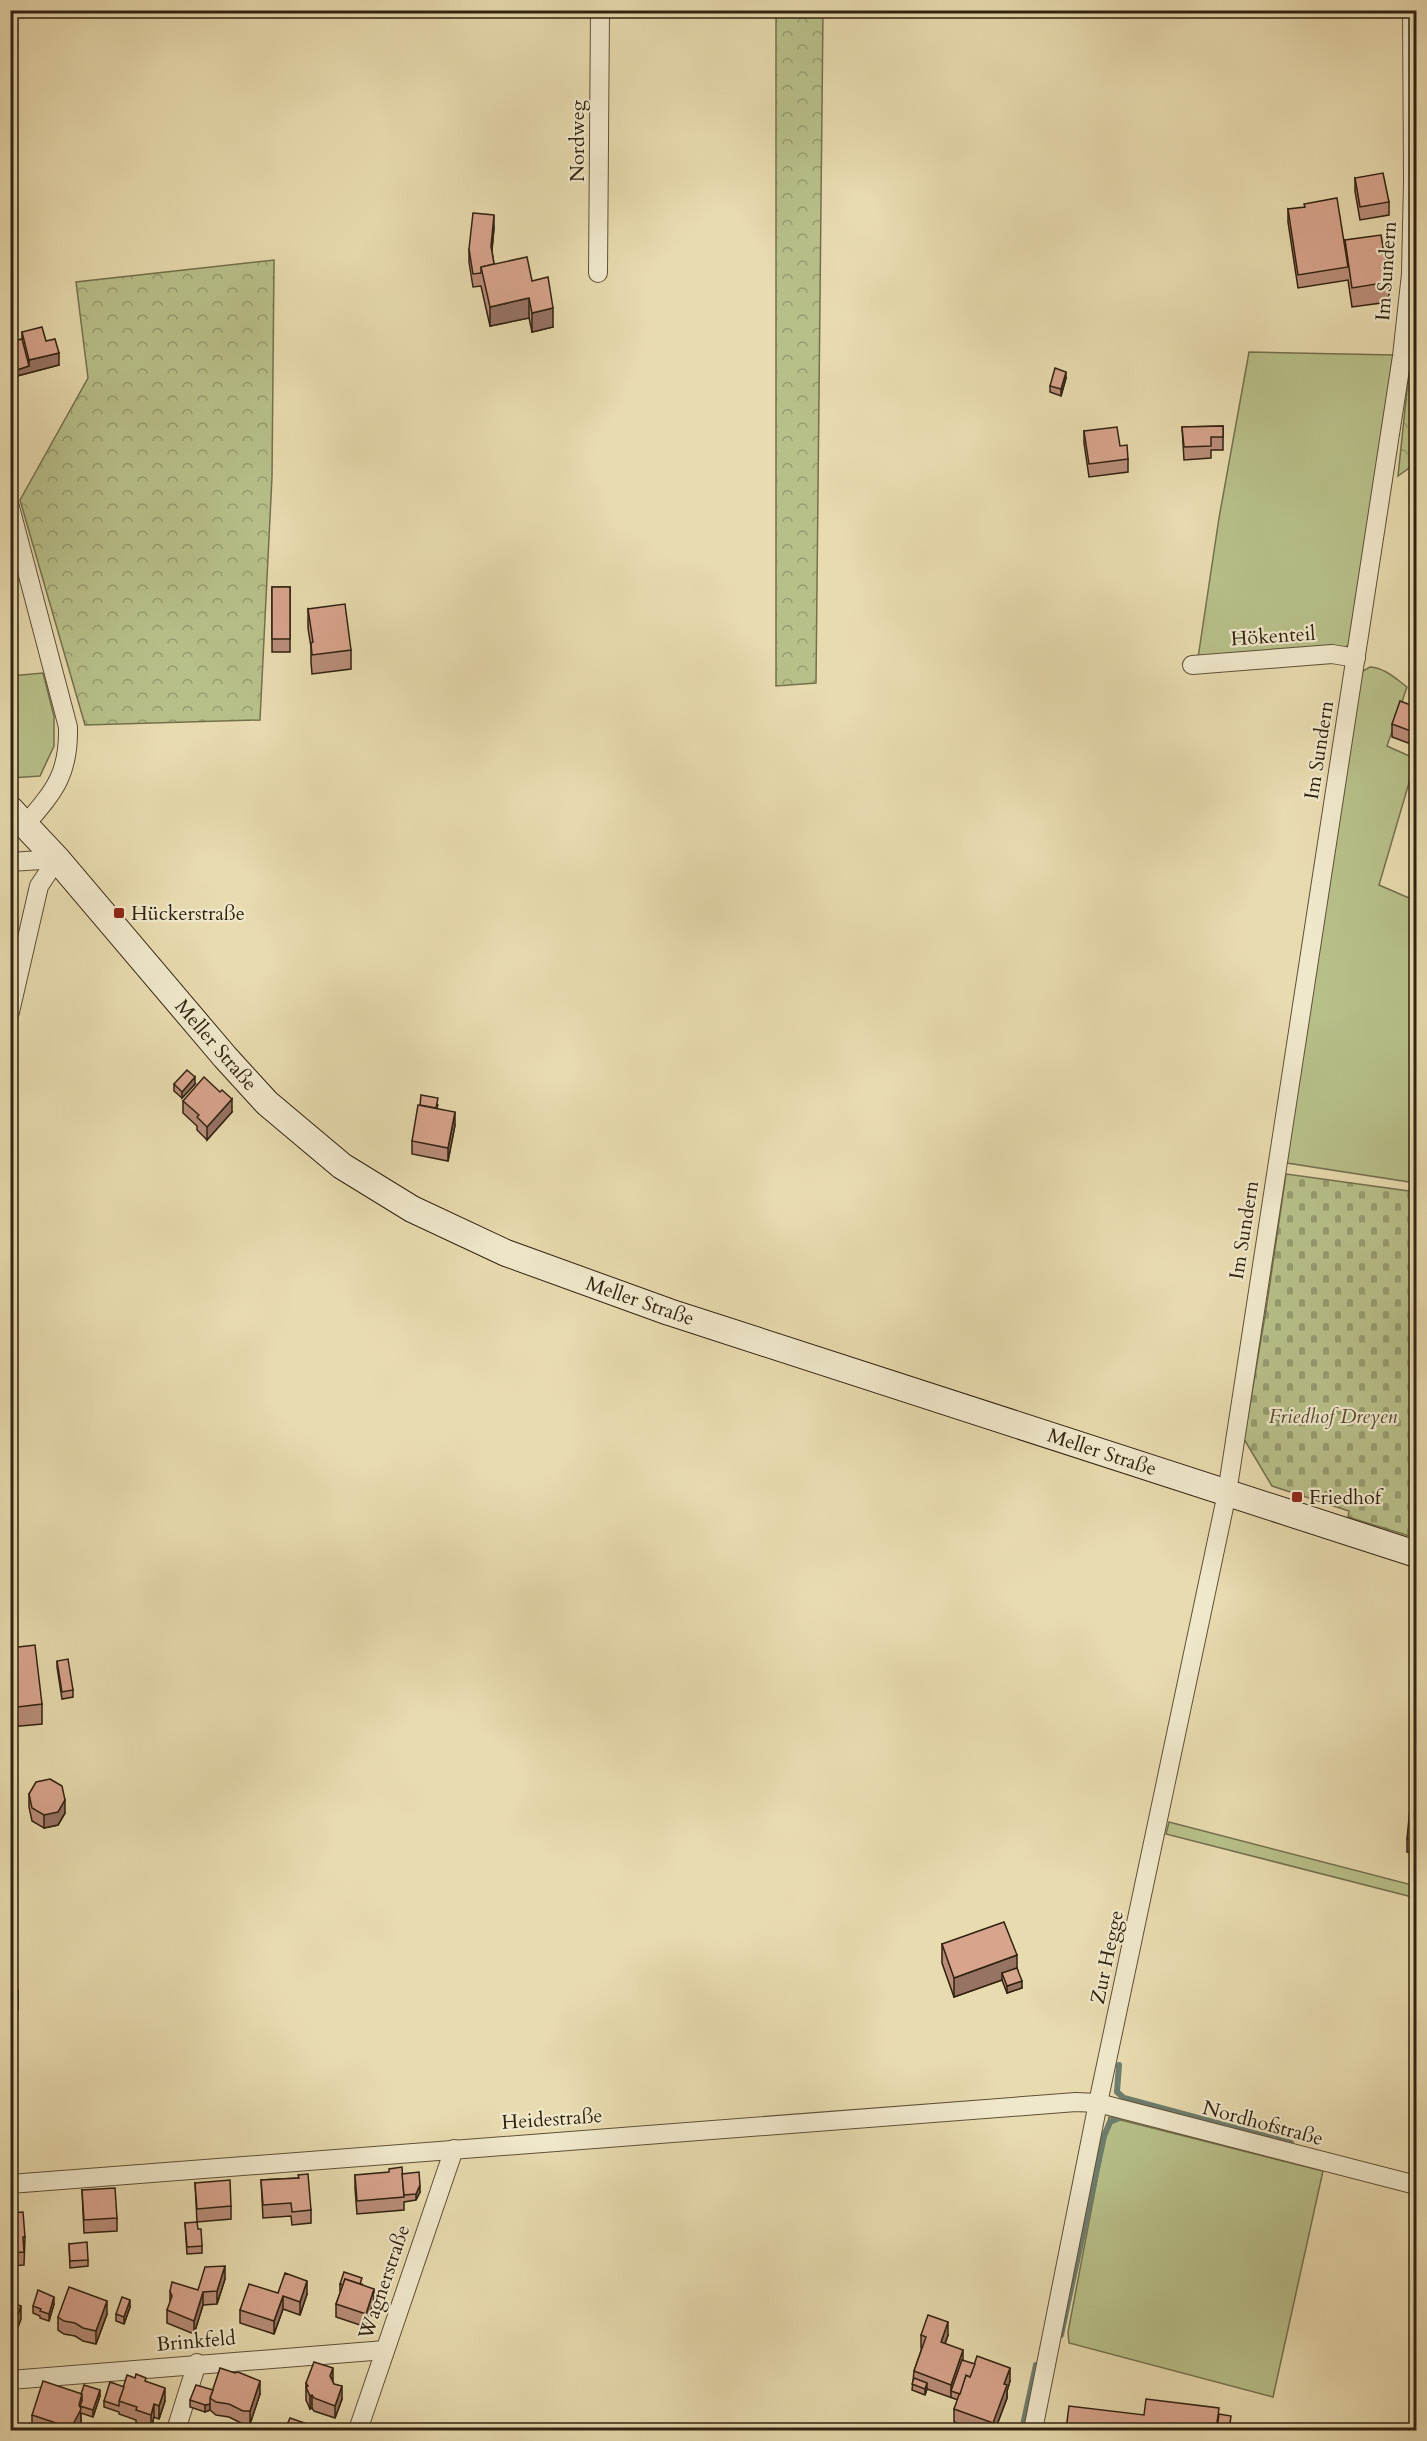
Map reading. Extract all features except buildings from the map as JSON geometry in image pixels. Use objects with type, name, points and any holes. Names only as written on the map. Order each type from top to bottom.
[{"type":"main road","name":"Meller Straße","points":[[18,816],[225,1057],[267,1102],[342,1167],[412,1209],[506,1253],[585,1283],[1416,1554]]},
{"type":"street","name":"Nordweg","points":[[598,273],[600,10]]},
{"type":"street","name":"Im Sundern","points":[[1227,1493],[1387,464],[1411,274],[1412,10]]},
{"type":"street","points":[[10,507],[68,727],[68,750],[63,772],[49,797],[18,816]]},
{"type":"street","name":"Hökenteil","points":[[1192,664],[1332,654],[1356,658]]},
{"type":"street","points":[[10,862],[57,859]]},
{"type":"street","points":[[10,1012],[39,886],[57,859]]},
{"type":"street","name":"Zur Hegge","points":[[1033,2430],[1098,2103],[1227,1493]]},
{"type":"street","name":"Heidestraße","points":[[10,2184],[906,2114],[1076,2102],[1098,2103]]},
{"type":"street","name":"Nordhofstraße","points":[[1098,2103],[1416,2185]]},
{"type":"street","name":"Wagnerstraße","points":[[358,2430],[454,2149]]},
{"type":"street","name":"Brinkfeld","points":[[10,2380],[197,2363],[385,2350]]},
{"type":"street","points":[[176,2430],[197,2363]]},
{"type":"green space","points":[[776,11],[823,11],[816,683],[776,686]]},
{"type":"green space","points":[[274,260],[272,477],[260,720],[85,725],[20,500],[88,378],[76,282]]},
{"type":"green space","points":[[1416,304],[1416,463],[1398,476]]},
{"type":"green space","points":[[1249,352],[1393,355],[1371,513],[1349,645],[1344,648],[1198,658],[1219,518]]},
{"type":"green space","points":[[1370,667],[1385,671],[1407,687],[1387,746],[1416,759],[1379,885],[1416,901],[1416,1183],[1287,1163],[1334,820],[1361,672]]},
{"type":"green space","points":[[43,673],[54,716],[54,746],[40,776],[11,778],[11,676]]},
{"type":"green space","name":"Friedhof Dreyen","points":[[1286,1174],[1416,1192],[1416,1538],[1348,1517],[1349,1511],[1272,1486],[1244,1439]]},
{"type":"green space","points":[[1169,1822],[1416,1886],[1416,1898],[1166,1834]]},
{"type":"green space","points":[[1109,2117],[1323,2171],[1273,2397],[1069,2343],[1068,2332]]},
{"type":"waterway","points":[[1119,2065],[1117,2092],[1124,2098],[1291,2143]]},
{"type":"waterway","points":[[1061,2335],[1104,2136],[1110,2122],[1119,2118]]},
{"type":"waterway","points":[[1022,2430],[1036,2365]]},
{"type":"place","name":"Hückerstraße","points":[[119,913]]},
{"type":"place","name":"Friedhof","points":[[1297,1497]]}]
